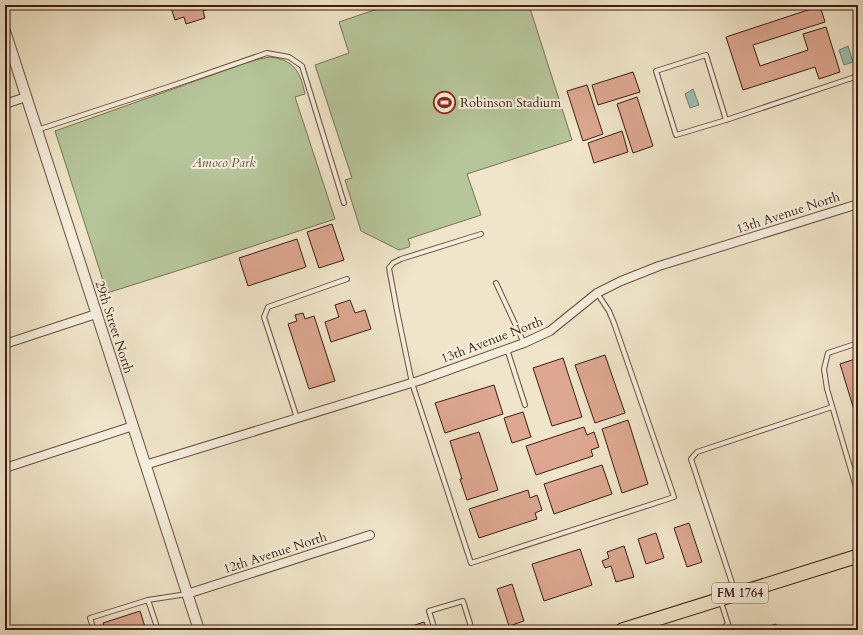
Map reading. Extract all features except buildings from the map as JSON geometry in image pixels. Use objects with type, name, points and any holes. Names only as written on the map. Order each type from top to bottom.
[{"type":"main road","name":"FM 1764","points":[[622,630],[640,627],[735,594],[858,556]]},
{"type":"street","name":"29th Street North","points":[[5,31],[199,630]]},
{"type":"street","points":[[5,104],[26,97]]},
{"type":"street","name":"13th Avenue North","points":[[145,465],[412,383],[524,343],[550,331],[597,293],[621,281],[659,266],[858,204]]},
{"type":"street","points":[[5,344],[96,314]]},
{"type":"street","points":[[5,468],[133,426]]},
{"type":"street","name":"12th Avenue North","points":[[187,594],[370,535]]},
{"type":"lane","points":[[37,130],[267,52],[289,57],[302,66],[344,203]]},
{"type":"lane","points":[[726,120],[706,55],[656,71],[676,135],[726,120],[858,76]]},
{"type":"lane","points":[[481,234],[401,259],[393,263],[389,268],[412,383],[471,563],[674,497],[614,323],[609,311],[597,293]]},
{"type":"lane","points":[[297,418],[264,317],[265,312],[268,306],[347,279]]},
{"type":"lane","points":[[496,283],[524,343]]},
{"type":"lane","points":[[858,343],[828,353],[824,369],[827,389],[858,494]]},
{"type":"lane","points":[[507,349],[525,405]]},
{"type":"lane","points":[[735,594],[691,459],[696,452],[832,407]]},
{"type":"lane","points":[[94,630],[90,618],[148,600],[187,594]]},
{"type":"lane","points":[[720,599],[730,630]]},
{"type":"lane","points":[[148,600],[158,630]]},
{"type":"lane","points":[[435,630],[429,611],[463,601],[472,630]]},
{"type":"lane","points":[[721,630],[728,624]]},
{"type":"green space","name":"Robinson Stadium","points":[[389,5],[529,5],[572,140],[467,174],[481,215],[408,239],[410,244],[409,247],[399,250],[361,231],[345,180],[352,178],[315,65],[349,53],[339,22]]},
{"type":"green space","name":"Amoco Park","points":[[270,57],[290,64],[295,68],[301,79],[305,94],[295,97],[335,219],[107,293],[55,131],[246,63]]},
{"type":"water","points":[[848,46],[853,62],[844,65],[839,50]]},
{"type":"water","points":[[693,89],[699,105],[690,108],[685,94]]},
{"type":"place","name":"Robinson Stadium","points":[[444,103]]}]
